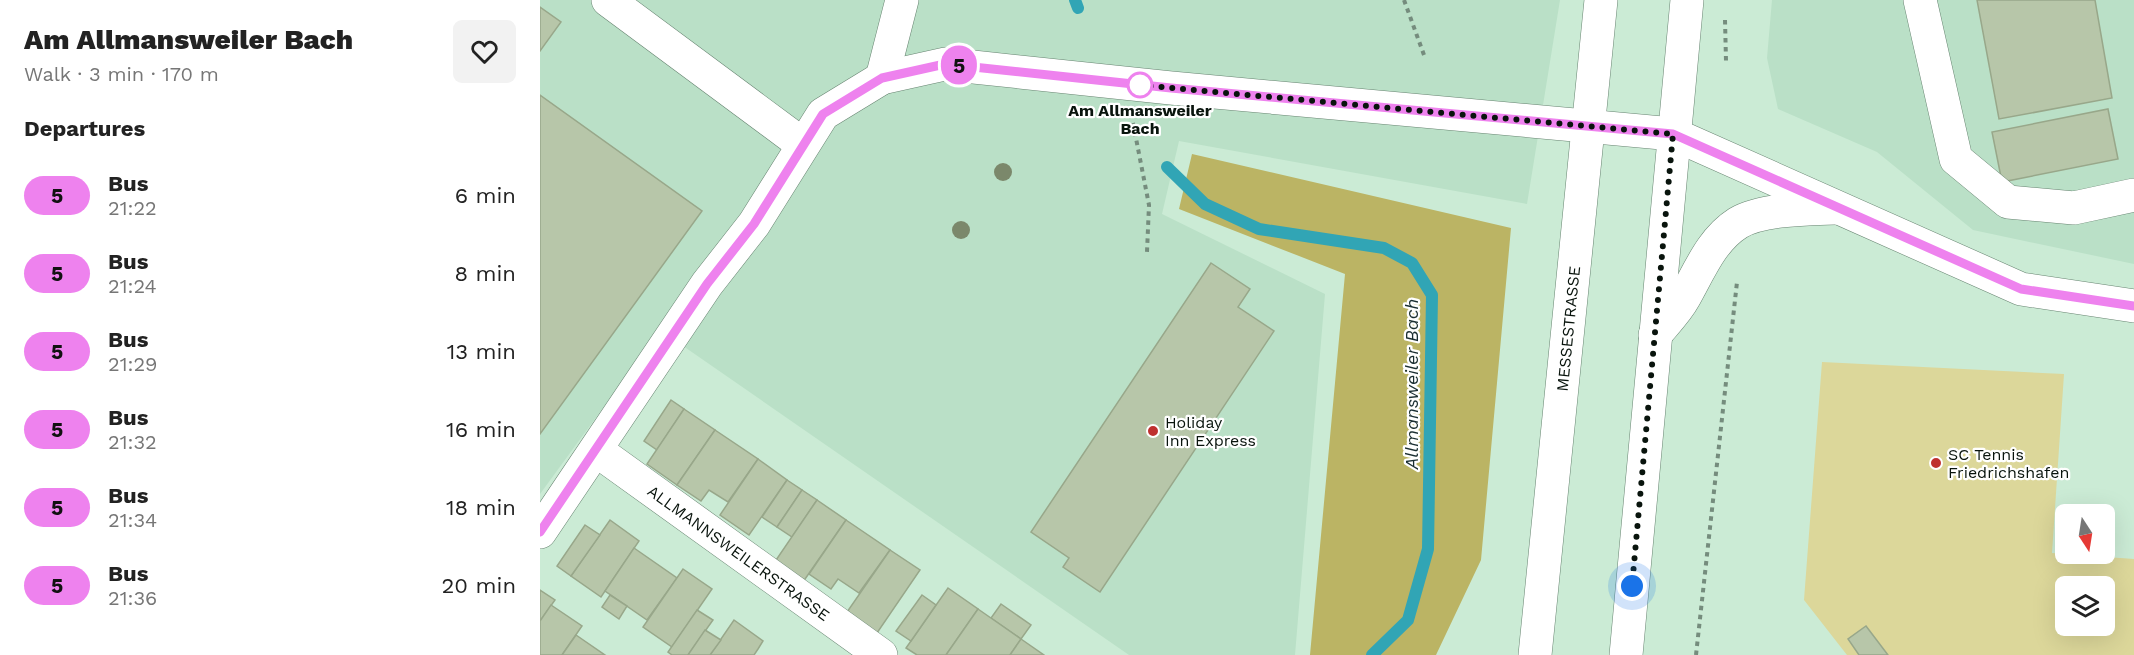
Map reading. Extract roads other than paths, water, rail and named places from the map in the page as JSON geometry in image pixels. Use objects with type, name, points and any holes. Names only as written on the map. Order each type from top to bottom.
[{"type":"street","points":[[608,0],[802,144]]},
{"type":"street","points":[[882,78],[902,0]]},
{"type":"street","name":"MESSESTRASSE","points":[[1535,655],[1601,0]]},
{"type":"street","points":[[1626,655],[1687,0]]},
{"type":"street","points":[[1920,0],[1956,159],[2008,202],[2074,208],[2134,195]]},
{"type":"street","points":[[540,532],[707,284],[754,224],[802,144],[823,114],[882,78],[945,64],[1171,88],[1673,134],[2021,289],[2134,306]]},
{"type":"street","points":[[1655,335],[1683,301],[1705,260],[1722,237],[1738,224],[1752,218],[1792,211],[1840,208]]},
{"type":"street","name":"ALLMANNSWEILERSTRASSE","points":[[596,450],[881,655]]},
{"type":"waterway","name":"Allmansweiler Bach","points":[[1075,0],[1078,8]]},
{"type":"waterway","name":"Allmansweiler Bach","points":[[1167,167],[1205,204],[1259,229],[1384,248],[1412,263],[1432,295],[1428,549],[1408,620],[1372,655]]},
{"type":"place","name":"Am Allmansweiler Bach","points":[[1140,85]]},
{"type":"place","name":"Holiday Inn Express","points":[[1153,431]]},
{"type":"place","name":"SC Tennis Friedrichshafen","points":[[1936,463]]}]
